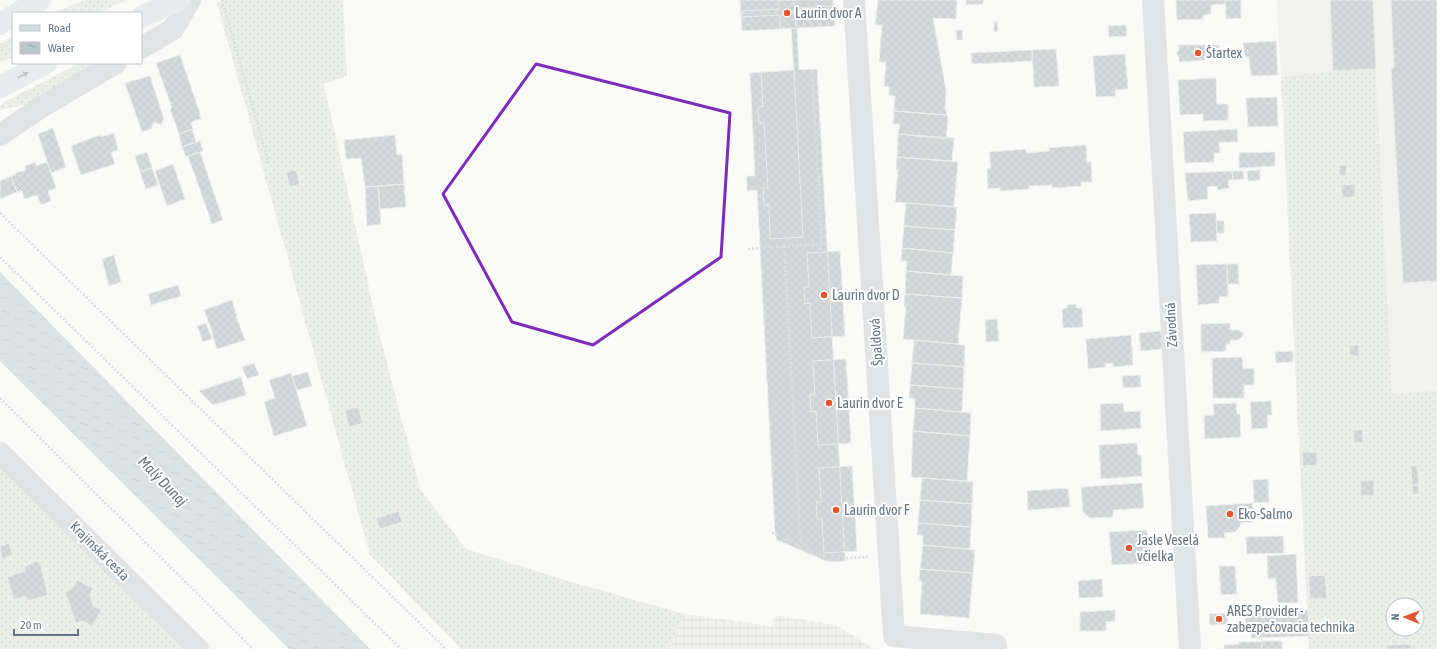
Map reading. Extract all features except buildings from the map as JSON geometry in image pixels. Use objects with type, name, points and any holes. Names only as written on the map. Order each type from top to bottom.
[{"type":"main road","points":[[20,12],[40,0]]},
{"type":"main road","points":[[142,17],[179,0]]},
{"type":"main road","points":[[0,24],[12,17]]},
{"type":"main road","points":[[0,87],[44,64]]},
{"type":"street","points":[[142,47],[173,29],[190,0]]},
{"type":"street","name":"Špaldová","points":[[854,0],[894,636],[996,645]]},
{"type":"street","name":"Závodná","points":[[1153,0],[1190,649]]},
{"type":"street","points":[[0,135],[44,106],[114,64]]},
{"type":"street","points":[[0,117],[44,106]]},
{"type":"street","name":"Krajinská cesta","points":[[0,453],[198,649]]},
{"type":"path","points":[[222,0],[269,164]]},
{"type":"path","points":[[748,248],[822,244],[812,72]]},
{"type":"path","points":[[0,213],[446,649]]},
{"type":"path","points":[[784,246],[801,547]]},
{"type":"path","points":[[0,257],[401,649]]},
{"type":"path","points":[[0,398],[103,502],[253,649]]},
{"type":"path","points":[[772,533],[829,559],[870,557]]},
{"type":"highlighted area","points":[[536,64],[730,113],[721,257],[593,345],[512,322],[443,194]]},
{"type":"shaded area","points":[[84,0],[127,0],[101,12],[55,12]]},
{"type":"shaded area","points":[[225,0],[343,0],[347,76],[324,84],[378,329],[420,489],[466,549],[558,578],[684,614],[669,649],[461,649],[370,555],[217,3]]},
{"type":"shaded area","points":[[1277,0],[1437,0],[1437,390],[1392,394],[1376,69],[1333,71],[1281,77]]},
{"type":"shaded area","points":[[12,37],[12,57],[0,63],[0,44]]},
{"type":"shaded area","points":[[78,64],[104,64],[28,104],[0,110],[0,106],[8,100]]},
{"type":"shaded area","points":[[1376,69],[1392,394],[1437,390],[1437,649],[1309,649],[1281,77],[1333,71]]},
{"type":"shaded area","points":[[0,466],[182,649],[0,649]]},
{"type":"shaded area","points":[[684,614],[772,626],[775,615],[836,625],[874,649],[669,649]]},
{"type":"water","name":"Malý Dunaj","points":[[0,272],[370,649],[289,649],[0,361]]},
{"type":"place","name":"Laurin dvor A","points":[[787,13]]},
{"type":"place","name":"Štartex","points":[[1198,53]]},
{"type":"place","name":"Laurin dvor D","points":[[824,295]]},
{"type":"place","name":"Laurin dvor E","points":[[829,403]]},
{"type":"place","name":"Laurin dvor F","points":[[836,510]]},
{"type":"place","name":"Eko-Salmo","points":[[1230,514]]},
{"type":"place","name":"Jasle Veselá včielka","points":[[1129,548]]},
{"type":"place","name":"ARES Provider - zabezpečovacia technika","points":[[1219,619]]}]
